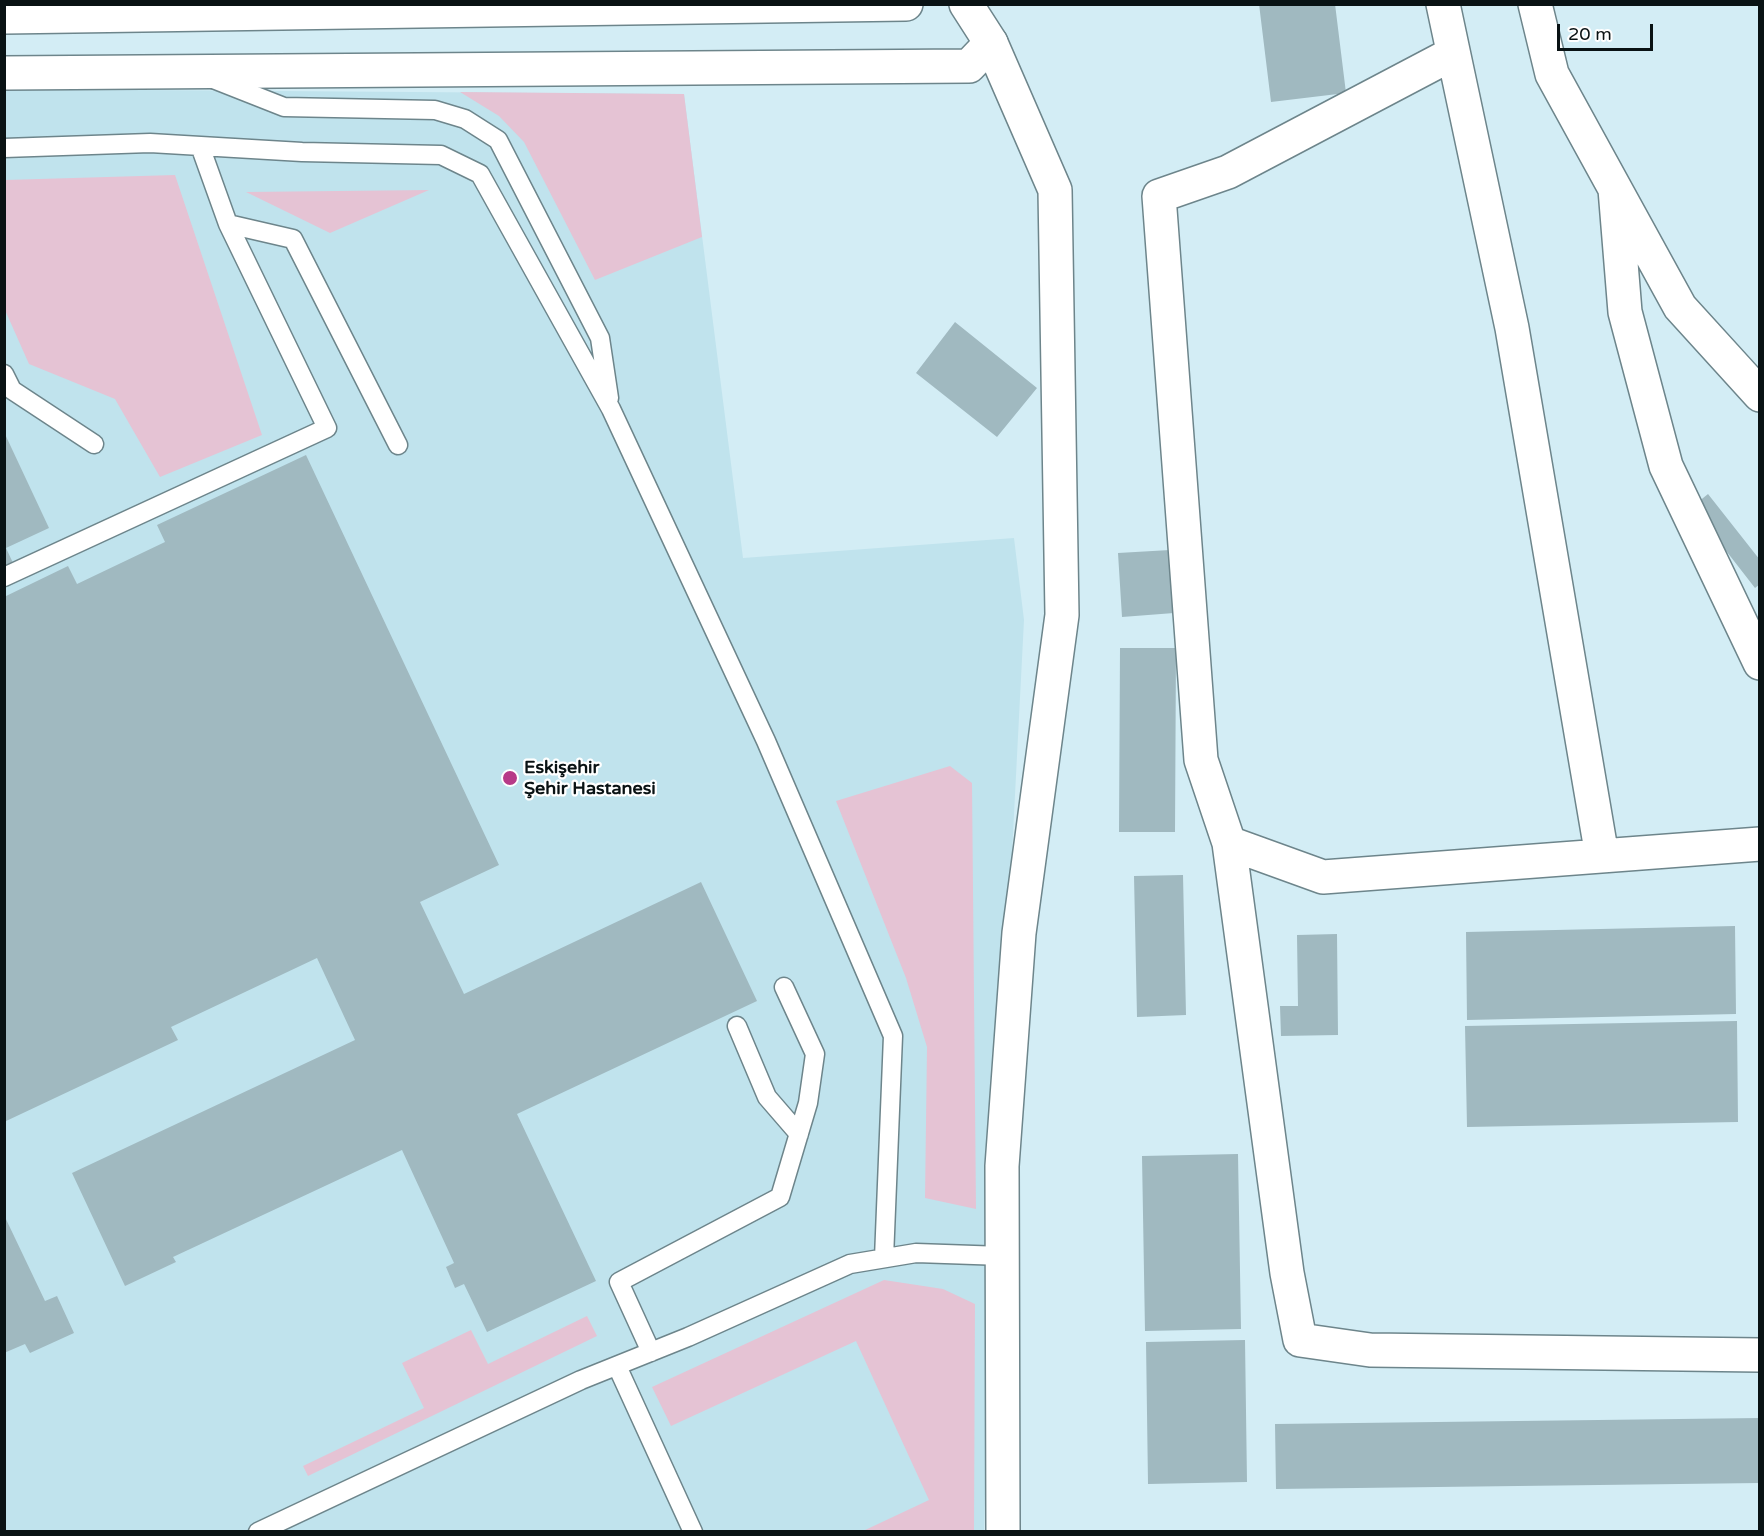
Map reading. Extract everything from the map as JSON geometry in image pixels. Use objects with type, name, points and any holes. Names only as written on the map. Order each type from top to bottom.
[{"type":"street","points":[[4,17],[906,4]]},
{"type":"street","points":[[966,4],[991,43],[1055,190],[1062,615],[1019,933],[1002,1166],[1003,1532]]},
{"type":"street","points":[[1443,4],[1512,328],[1602,856]]},
{"type":"street","points":[[1535,4],[1552,74],[1680,307],[1760,395]]},
{"type":"street","points":[[4,73],[969,66],[991,43]]},
{"type":"street","points":[[1452,54],[1228,172],[1159,196],[1201,760],[1229,843],[1287,1273],[1300,1340],[1370,1350],[1760,1355]]},
{"type":"street","points":[[1616,189],[1625,312],[1666,465],[1760,663]]},
{"type":"street","points":[[1229,843],[1323,877],[1760,844]]},
{"type":"lane","points":[[194,72],[284,107],[435,110],[465,119],[498,140],[600,338],[611,408]]},
{"type":"lane","points":[[4,148],[150,143],[302,152],[441,155],[480,174],[611,408],[766,741],[893,1036],[884,1258]]},
{"type":"lane","points":[[4,577],[327,428],[228,224],[200,146]]},
{"type":"lane","points":[[228,224],[293,239],[398,445]]},
{"type":"lane","points":[[4,374],[12,390],[94,444]]},
{"type":"lane","points":[[651,1352],[619,1282],[780,1197],[808,1103],[815,1054],[784,987]]},
{"type":"lane","points":[[737,1026],[767,1097],[799,1134]]},
{"type":"lane","points":[[258,1532],[617,1366],[850,1264],[916,1253],[1003,1256]]},
{"type":"lane","points":[[617,1366],[693,1532]]},
{"type":"shaded area","name":"Eskişehir Şehir Hastanesi","points":[[5,89],[684,94],[743,558],[1014,538],[1024,620],[992,1242],[984,1531],[5,1532]]},
{"type":"shaded area","points":[[460,92],[684,94],[702,237],[595,280],[524,142],[499,116]]},
{"type":"shaded area","points":[[175,175],[262,435],[160,477],[115,399],[29,364],[5,310],[5,180]]},
{"type":"shaded area","points":[[429,190],[330,233],[246,192]]},
{"type":"shaded area","points":[[950,766],[972,783],[976,1209],[925,1198],[927,1047],[906,978],[836,801]]},
{"type":"shaded area","points":[[884,1280],[943,1289],[975,1304],[974,1530],[863,1531],[929,1500],[856,1341],[671,1426],[652,1387]]},
{"type":"shaded area","points":[[587,1316],[597,1336],[308,1476],[303,1466],[424,1408],[402,1363],[471,1330],[488,1364]]},
{"type":"building","points":[[1259,4],[1335,4],[1346,93],[1271,102]]},
{"type":"building","points":[[955,322],[1037,388],[997,437],[916,373]]},
{"type":"building","points":[[4,432],[49,528],[6,548],[13,563],[4,567]]},
{"type":"building","points":[[306,455],[499,865],[420,902],[464,994],[701,882],[757,1001],[517,1114],[596,1281],[487,1332],[464,1284],[455,1288],[446,1267],[454,1263],[402,1150],[173,1257],[176,1262],[125,1286],[72,1173],[355,1040],[317,958],[171,1027],[178,1040],[4,1122],[4,597],[68,566],[77,584],[165,542],[157,525]]},
{"type":"building","points":[[1708,494],[1760,560],[1760,584],[1755,588],[1692,507]]},
{"type":"building","points":[[1170,550],[1174,613],[1122,617],[1118,553]]},
{"type":"building","points":[[1120,648],[1176,648],[1175,832],[1119,832]]},
{"type":"building","points":[[1183,875],[1186,1015],[1137,1017],[1134,876]]},
{"type":"building","points":[[1735,926],[1736,1014],[1467,1020],[1466,932]]},
{"type":"building","points":[[1337,934],[1338,1035],[1281,1036],[1280,1006],[1298,1006],[1297,935]]},
{"type":"building","points":[[1737,1021],[1738,1122],[1467,1127],[1465,1026]]},
{"type":"building","points":[[1238,1154],[1241,1329],[1145,1331],[1142,1156]]},
{"type":"building","points":[[4,1215],[45,1301],[57,1296],[74,1333],[30,1353],[25,1344],[4,1353]]},
{"type":"building","points":[[1245,1340],[1247,1482],[1148,1484],[1146,1342]]},
{"type":"building","points":[[1760,1418],[1760,1483],[1276,1489],[1275,1424]]},
{"type":"place","name":"Eskişehir Şehir Hastanesi","points":[[510,778]]}]
